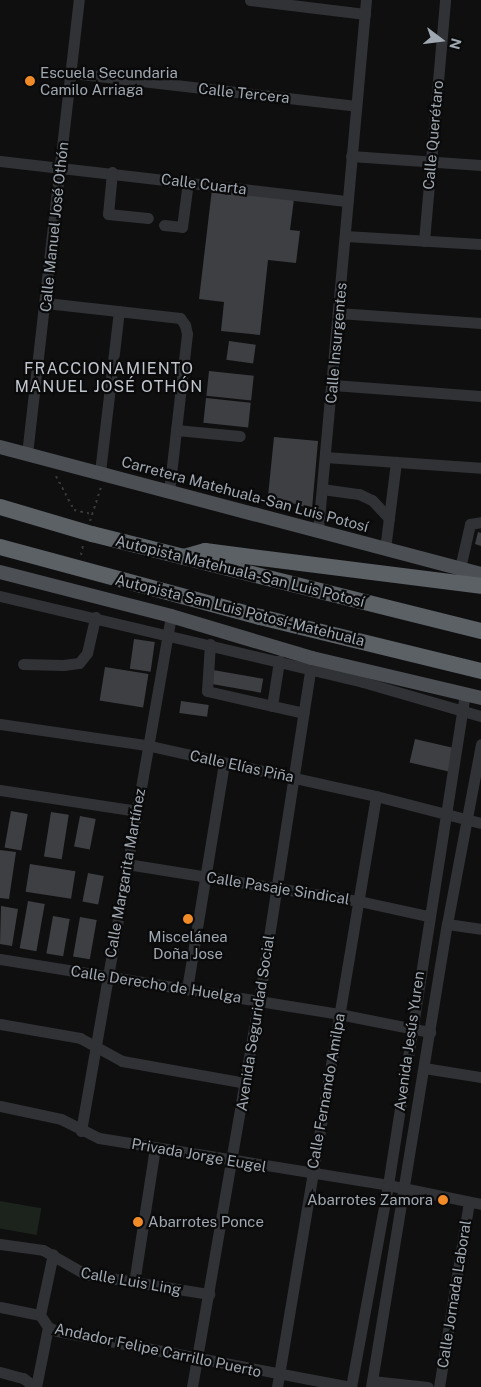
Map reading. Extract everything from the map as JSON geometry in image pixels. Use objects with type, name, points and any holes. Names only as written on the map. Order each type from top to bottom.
[{"type":"highway","name":"Autopista Matehuala-San Luis Potosí","points":[[0,507],[183,557],[481,631]]},
{"type":"highway","name":"Autopista San Luis Potosí-Matehuala","points":[[0,548],[481,671]]},
{"type":"highway","points":[[183,557],[205,551],[481,586]]},
{"type":"highway","points":[[0,556],[50,561]]},
{"type":"main road","name":"Carretera Matehuala-San Luis Potosí","points":[[0,447],[481,574]]},
{"type":"main road","points":[[0,572],[171,616],[311,664],[386,675],[481,698]]},
{"type":"main road","points":[[363,682],[386,675]]},
{"type":"street","name":"Calle Manuel José Othón","points":[[28,454],[79,0]]},
{"type":"street","points":[[250,0],[365,14]]},
{"type":"street","name":"Calle Insurgentes","points":[[318,530],[334,385],[338,312],[366,0]]},
{"type":"street","name":"Calle Querétaro","points":[[424,240],[445,0]]},
{"type":"street","name":"Calle Tercera","points":[[72,74],[356,106]]},
{"type":"street","points":[[351,156],[481,165]]},
{"type":"street","name":"Calle Cuarta","points":[[0,161],[112,172],[348,201]]},
{"type":"street","points":[[112,172],[108,214],[148,218]]},
{"type":"street","points":[[164,225],[182,227],[188,182]]},
{"type":"street","points":[[345,236],[481,244]]},
{"type":"street","points":[[46,304],[180,318],[187,334],[169,492]]},
{"type":"street","points":[[100,472],[119,311]]},
{"type":"street","points":[[338,312],[481,323]]},
{"type":"street","points":[[334,385],[481,396]]},
{"type":"street","points":[[176,430],[240,436]]},
{"type":"street","points":[[325,457],[481,468]]},
{"type":"street","points":[[385,549],[396,462]]},
{"type":"street","points":[[322,490],[359,494],[372,500],[389,518]]},
{"type":"street","points":[[460,568],[475,523]]},
{"type":"street","points":[[0,596],[279,661],[311,664],[363,682],[481,716]]},
{"type":"street","name":"Calle Margarita Martínez","points":[[81,1131],[137,812],[146,746],[171,616]]},
{"type":"street","points":[[24,664],[63,665],[79,662],[87,653],[95,618]]},
{"type":"street","points":[[210,644],[207,691],[304,713]]},
{"type":"street","points":[[272,706],[279,661]]},
{"type":"street","name":"Avenida Seguridad Social","points":[[192,1387],[259,1001],[311,664]]},
{"type":"street","name":"Avenida Jesús Yuren","points":[[351,1387],[388,1185],[444,812],[465,694]]},
{"type":"street","name":"Calle Elías Piña","points":[[0,724],[146,746],[224,764],[294,777],[444,812],[481,823]]},
{"type":"street","name":"Avenida Jesús Yuren","points":[[371,1384],[447,924],[481,744]]},
{"type":"street","points":[[187,989],[224,764]]},
{"type":"street","points":[[0,790],[137,812]]},
{"type":"street","name":"Calle Fernando Amilpa","points":[[277,1387],[311,1174],[376,796]]},
{"type":"street","name":"Calle Pasaje Sindical","points":[[127,864],[359,900],[428,916]]},
{"type":"street","points":[[447,924],[481,929]]},
{"type":"street","name":"Calle Derecho de Huelga","points":[[0,959],[339,1014],[430,1032]]},
{"type":"street","points":[[0,1024],[80,1038],[122,1061],[245,1084]]},
{"type":"street","points":[[424,1068],[481,1077]]},
{"type":"street","points":[[0,1119],[1,1106]]},
{"type":"street","name":"Privada Jorge Eugel","points":[[1,1106],[61,1119],[81,1131],[99,1138],[231,1161],[388,1185],[481,1204]]},
{"type":"street","points":[[134,1283],[154,1148]]},
{"type":"street","name":"Calle Jornada Laboral","points":[[439,1387],[469,1202]]},
{"type":"street","name":"Calle Luis Ling","points":[[0,1244],[53,1254],[76,1272],[209,1294]]},
{"type":"street","points":[[40,1315],[53,1254]]},
{"type":"street","name":"Andador Felipe Carrillo Puerto","points":[[0,1307],[40,1315],[48,1328],[279,1375],[351,1387]]},
{"type":"street","points":[[0,1372],[36,1387],[48,1328]]},
{"type":"street","points":[[371,1384],[428,1387]]},
{"type":"path","points":[[56,476],[74,510],[92,514]]},
{"type":"shaded area","points":[[0,1201],[41,1208],[37,1235],[0,1228]]},
{"type":"building","points":[[212,189],[294,199],[290,230],[300,231],[296,263],[268,260],[260,335],[221,331],[224,302],[199,299]]},
{"type":"building","points":[[229,341],[256,345],[253,364],[226,360]]},
{"type":"building","points":[[209,371],[254,376],[251,401],[206,396]]},
{"type":"building","points":[[206,398],[251,403],[248,428],[203,423]]},
{"type":"building","points":[[274,437],[318,441],[312,509],[268,496]]},
{"type":"building","points":[[478,532],[481,533],[481,546],[475,544]]},
{"type":"building","points":[[134,639],[155,642],[151,672],[130,669]]},
{"type":"building","points":[[105,667],[148,674],[143,707],[100,701]]},
{"type":"building","points":[[213,670],[263,679],[261,693],[211,684]]},
{"type":"building","points":[[181,701],[209,705],[207,717],[179,713]]},
{"type":"building","points":[[415,739],[454,748],[449,771],[410,762]]},
{"type":"building","points":[[11,811],[28,814],[21,850],[5,847]]},
{"type":"building","points":[[51,812],[69,815],[62,859],[44,856]]},
{"type":"building","points":[[80,816],[96,819],[90,849],[74,846]]},
{"type":"building","points":[[0,850],[16,852],[9,899],[0,898]]},
{"type":"building","points":[[30,864],[75,871],[71,899],[26,892]]},
{"type":"building","points":[[88,873],[104,876],[98,905],[82,901]]},
{"type":"building","points":[[28,901],[45,904],[36,951],[20,948]]},
{"type":"building","points":[[1,906],[18,909],[12,946],[0,944]]},
{"type":"building","points":[[53,916],[70,919],[63,956],[46,953]]},
{"type":"building","points":[[80,917],[97,920],[90,959],[73,956]]},
{"type":"place","name":"Escuela Secundaria Camilo Arriaga","points":[[30,81]]},
{"type":"place","name":"Miscelánea Doña Jose","points":[[188,919]]},
{"type":"place","name":"Abarrotes Zamora","points":[[443,1200]]},
{"type":"place","name":"Abarrotes Ponce","points":[[138,1222]]},
{"type":"district","name":"FRACCIONAMIENTO MANUEL JOSÉ OTHÓN","points":[[109,378]]}]
